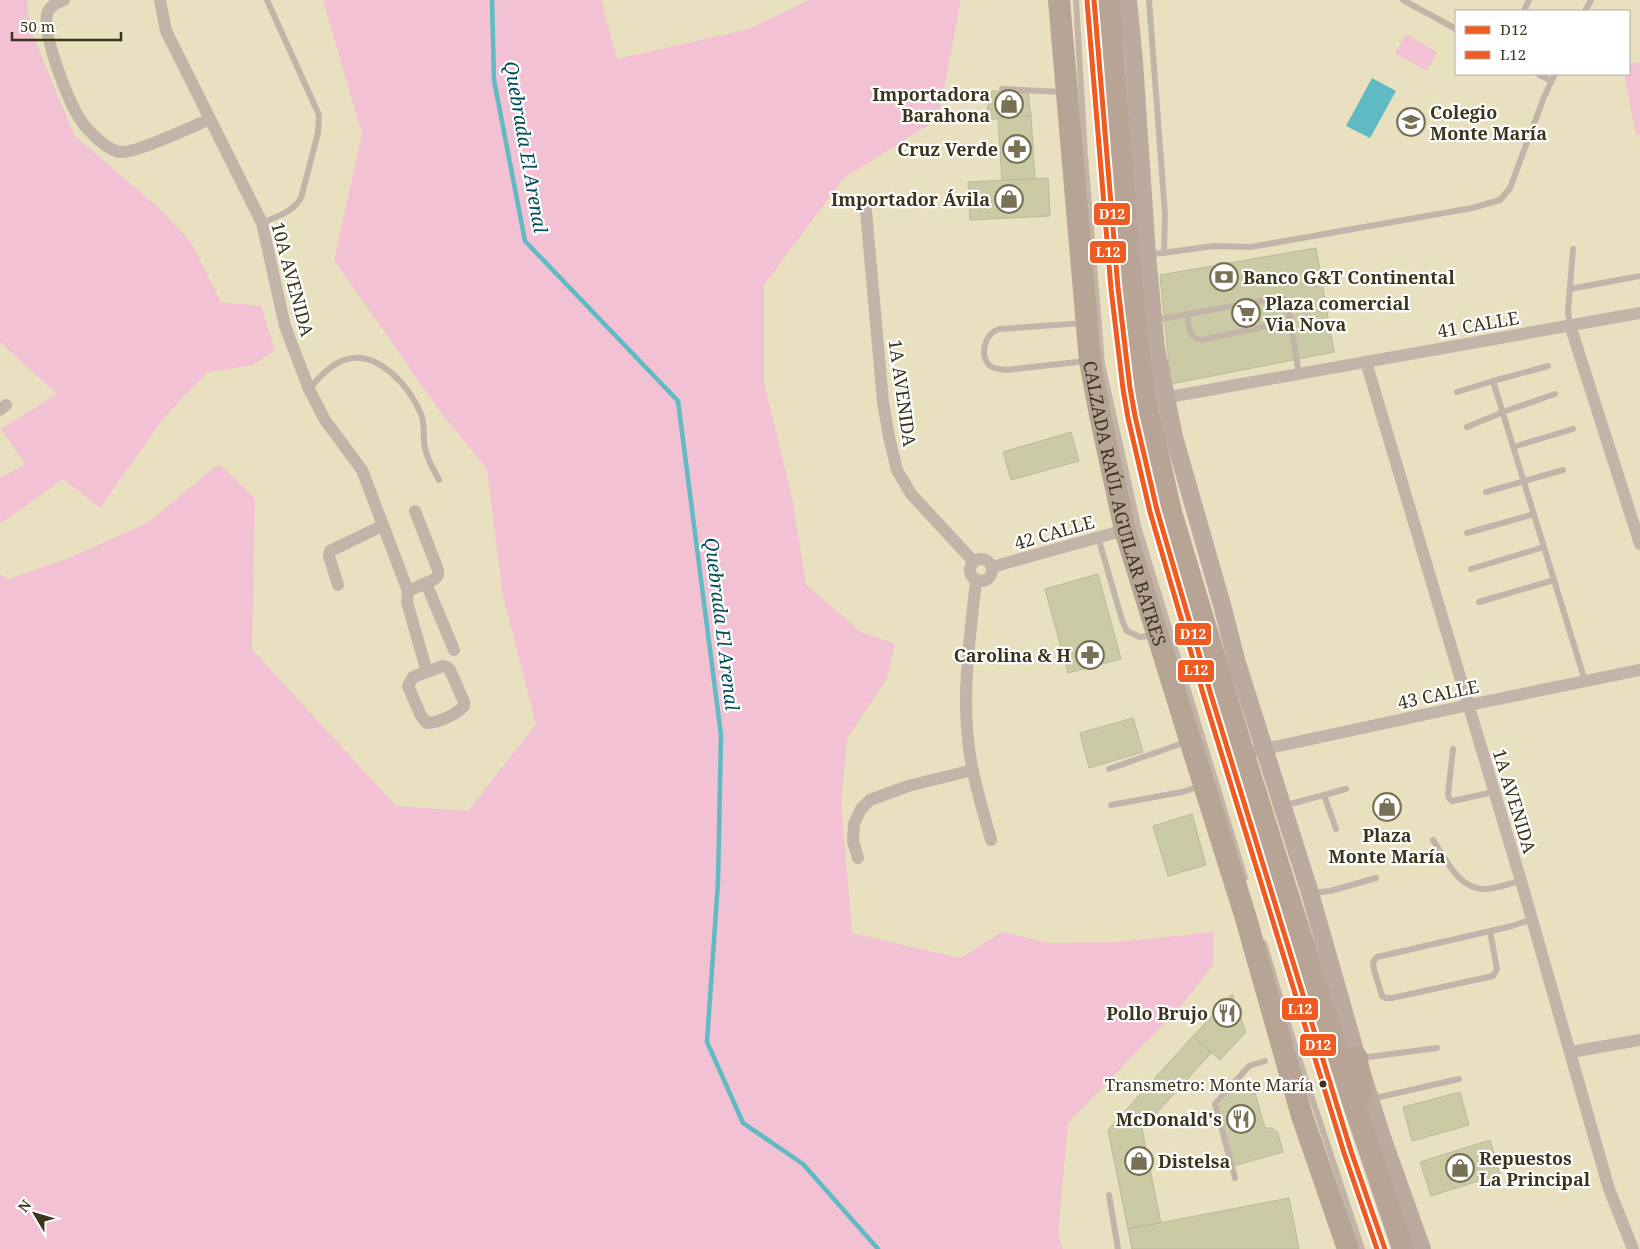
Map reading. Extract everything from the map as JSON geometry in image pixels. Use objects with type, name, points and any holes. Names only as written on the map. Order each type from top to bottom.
[{"type":"highway","name":"CALZADA RAÚL AGUILAR BATRES","points":[[1059,0],[1090,361],[1126,530],[1252,939],[1302,1116],[1348,1249]]},
{"type":"highway","points":[[1109,0],[1129,262],[1155,399],[1171,512],[1254,752],[1368,1151],[1403,1249]]},
{"type":"highway","points":[[1357,1058],[1368,1151]]},
{"type":"street","name":"10A AVENIDA","points":[[160,0],[166,31],[262,223],[285,326],[309,389],[325,420],[362,470],[378,510],[382,526],[408,591],[408,602],[427,672]]},
{"type":"street","points":[[1128,0],[1156,254],[1153,321],[1156,348],[1155,399]]},
{"type":"street","points":[[59,2],[47,15],[50,44],[69,99],[86,128],[115,151],[130,152],[210,119]]},
{"type":"street","name":"1A AVENIDA","points":[[865,200],[883,402],[897,470],[911,494],[974,562]]},
{"type":"street","name":"41 CALLE","points":[[1155,399],[1640,313]]},
{"type":"street","points":[[1570,325],[1640,544]]},
{"type":"street","name":"1A AVENIDA","points":[[1366,362],[1521,881],[1610,1189],[1633,1249]]},
{"type":"street","points":[[408,591],[435,579],[438,575],[438,570],[415,511]]},
{"type":"street","points":[[338,585],[329,556],[330,551],[382,526]]},
{"type":"street","name":"42 CALLE","points":[[992,567],[1126,530]]},
{"type":"street","points":[[980,559],[985,560],[992,567],[990,576],[982,581],[976,579],[971,574],[970,568],[974,562],[980,559]]},
{"type":"street","points":[[976,579],[966,709],[968,741],[973,770],[990,840]]},
{"type":"street","points":[[426,583],[454,650]]},
{"type":"street","points":[[443,666],[448,667],[464,702],[462,709],[433,723],[424,720],[408,686],[413,677],[427,672],[443,666]]},
{"type":"street","name":"43 CALLE","points":[[1254,752],[1468,705],[1640,670]]},
{"type":"street","points":[[1254,752],[1282,807],[1310,893],[1357,1058],[1422,1249]]},
{"type":"street","points":[[858,858],[853,841],[854,824],[862,808],[870,800],[908,786],[973,770]]},
{"type":"street","points":[[1571,1052],[1640,1040]]},
{"type":"lane","points":[[262,223],[280,216],[296,206],[301,198],[318,133],[319,115],[267,0]]},
{"type":"lane","points":[[1076,0],[1085,156],[1102,364],[1138,526],[1248,886]]},
{"type":"lane","points":[[1094,0],[1118,288],[1135,416],[1157,510],[1208,686],[1351,1151],[1385,1249]]},
{"type":"lane","points":[[1149,0],[1165,214],[1156,254],[1214,246],[1251,247],[1472,208],[1500,200],[1510,188],[1544,97],[1555,75]]},
{"type":"lane","points":[[1403,0],[1455,28]]},
{"type":"lane","points":[[1540,75],[1552,81]]},
{"type":"lane","points":[[1002,89],[1067,92]]},
{"type":"lane","points":[[1570,325],[1568,312],[1573,248]]},
{"type":"lane","points":[[1570,289],[1640,276]]},
{"type":"lane","points":[[1153,321],[1278,298],[1284,299],[1288,302],[1299,374]]},
{"type":"lane","points":[[1188,314],[1191,334],[1195,339],[1202,340],[1290,321]]},
{"type":"lane","points":[[1087,323],[992,331],[985,342],[985,354],[991,366],[1006,370],[1090,361]]},
{"type":"lane","points":[[309,389],[321,376],[342,361],[360,357],[383,366],[410,393],[419,409],[424,426],[427,457],[439,480]]},
{"type":"lane","points":[[1457,392],[1548,366]]},
{"type":"lane","points":[[1492,381],[1585,681]]},
{"type":"lane","points":[[1466,427],[1554,394]]},
{"type":"lane","points":[[1513,447],[1573,429]]},
{"type":"lane","points":[[1486,492],[1563,470]]},
{"type":"lane","points":[[1467,533],[1534,514]]},
{"type":"lane","points":[[1098,537],[1122,620],[1127,631],[1140,637],[1158,634]]},
{"type":"lane","points":[[1470,569],[1544,547]]},
{"type":"lane","points":[[1479,602],[1554,580]]},
{"type":"lane","points":[[1109,770],[1190,740]]},
{"type":"lane","points":[[1453,749],[1449,798],[1452,801],[1494,792]]},
{"type":"lane","points":[[1111,805],[1182,792],[1205,785]]},
{"type":"lane","points":[[1282,807],[1346,789]]},
{"type":"lane","points":[[1324,795],[1336,829]]},
{"type":"lane","points":[[1433,840],[1457,877],[1466,883],[1487,889],[1521,881]]},
{"type":"lane","points":[[1310,893],[1330,892],[1376,878]]},
{"type":"lane","points":[[1490,931],[1497,969],[1493,976],[1392,998],[1382,996],[1374,970],[1373,962],[1377,957],[1490,931],[1512,926],[1532,919]]},
{"type":"lane","points":[[1262,934],[1297,1053],[1362,1249]]},
{"type":"lane","points":[[1357,1058],[1437,1048]]},
{"type":"lane","points":[[1234,1178],[1215,1104],[1248,1066],[1265,1061]]},
{"type":"lane","points":[[1370,1099],[1459,1078]]},
{"type":"lane","points":[[1109,1195],[1118,1249]]},
{"type":"shaded area","points":[[0,0],[28,0],[27,7],[32,33],[74,135],[160,209],[191,242],[221,302],[261,306],[275,350],[253,365],[207,372],[163,419],[100,508],[63,479],[0,524],[0,478],[25,464],[1,429],[57,394],[0,342]]},
{"type":"shaded area","points":[[323,0],[601,0],[617,59],[749,29],[809,0],[961,0],[938,119],[844,178],[764,285],[764,383],[792,497],[806,585],[861,632],[895,644],[887,678],[847,738],[841,803],[852,933],[960,958],[1002,932],[1048,943],[1118,942],[1213,932],[1213,965],[1181,1006],[1068,1123],[1058,1233],[1063,1249],[0,1249],[0,574],[8,579],[69,558],[147,523],[219,464],[255,498],[252,649],[396,806],[468,811],[536,724],[503,596],[487,469],[442,414],[334,260],[362,134]]},
{"type":"shaded area","points":[[1406,34],[1437,52],[1427,71],[1395,53]]},
{"type":"shaded area","points":[[1640,62],[1640,134],[1636,135],[1624,75],[1630,75],[1630,64]]},
{"type":"water","points":[[1372,78],[1396,91],[1370,138],[1346,126]]},
{"type":"building","name":"Importadora Barahona","points":[[992,91],[1028,93],[1031,116],[984,120]]},
{"type":"building","name":"Cruz Verde","points":[[1031,116],[1035,179],[1002,181],[998,118]]},
{"type":"building","name":"Importador Ávila","points":[[1048,178],[1050,216],[970,220],[968,182]]},
{"type":"building","name":"Plaza comercial Via Nova","points":[[1316,248],[1334,352],[1171,384],[1160,275]]},
{"type":"building","points":[[1071,432],[1079,461],[1011,480],[1003,452]]},
{"type":"building","points":[[1098,574],[1121,659],[1068,673],[1045,589]]},
{"type":"building","points":[[1133,718],[1143,752],[1089,768],[1080,733]]},
{"type":"building","points":[[1192,814],[1206,865],[1168,876],[1153,826]]},
{"type":"building","name":"Pollo Brujo","points":[[1232,994],[1246,1032],[1220,1060],[1193,1036]]},
{"type":"building","points":[[1193,1036],[1211,1053],[1142,1129],[1161,1223],[1128,1229],[1108,1130]]},
{"type":"building","name":"McDonald's","points":[[1253,1086],[1265,1128],[1272,1128],[1278,1133],[1283,1152],[1233,1166],[1217,1109],[1231,1092]]},
{"type":"building","points":[[1460,1092],[1469,1125],[1412,1141],[1403,1107]]},
{"type":"building","name":"Repuestos La Principal","points":[[1490,1140],[1500,1174],[1431,1196],[1420,1162]]},
{"type":"building","points":[[1289,1198],[1299,1249],[1132,1249],[1128,1229]]},
{"type":"waterway","name":"Quebrada El Arenal","points":[[492,0],[494,80],[525,241],[678,401],[721,735],[718,882],[707,1042],[743,1123],[803,1164],[878,1249]]},
{"type":"transit line","name":"D12","points":[[1094,0],[1118,288],[1135,416],[1157,510],[1211,695],[1351,1151],[1385,1249]]},
{"type":"transit line","name":"L12","points":[[1087,1],[1111,289],[1128,418],[1150,512],[1204,697],[1344,1153],[1377,1249]]},
{"type":"place","name":"Importadora Barahona","points":[[1009,104]]},
{"type":"place","name":"Colegio Monte María","points":[[1411,122]]},
{"type":"place","name":"Cruz Verde","points":[[1017,149]]},
{"type":"place","name":"Importador Ávila","points":[[1009,199]]},
{"type":"place","name":"Banco G&T Continental","points":[[1224,277]]},
{"type":"place","name":"Plaza comercial Via Nova","points":[[1246,313]]},
{"type":"place","name":"Carolina & H","points":[[1090,655]]},
{"type":"place","name":"Plaza Monte María","points":[[1387,807]]},
{"type":"place","name":"Pollo Brujo","points":[[1227,1013]]},
{"type":"place","name":"Transmetro: Monte María","points":[[1323,1084]]},
{"type":"place","name":"McDonald's","points":[[1241,1119]]},
{"type":"place","name":"Distelsa","points":[[1139,1161]]},
{"type":"place","name":"Repuestos La Principal","points":[[1460,1168]]}]
